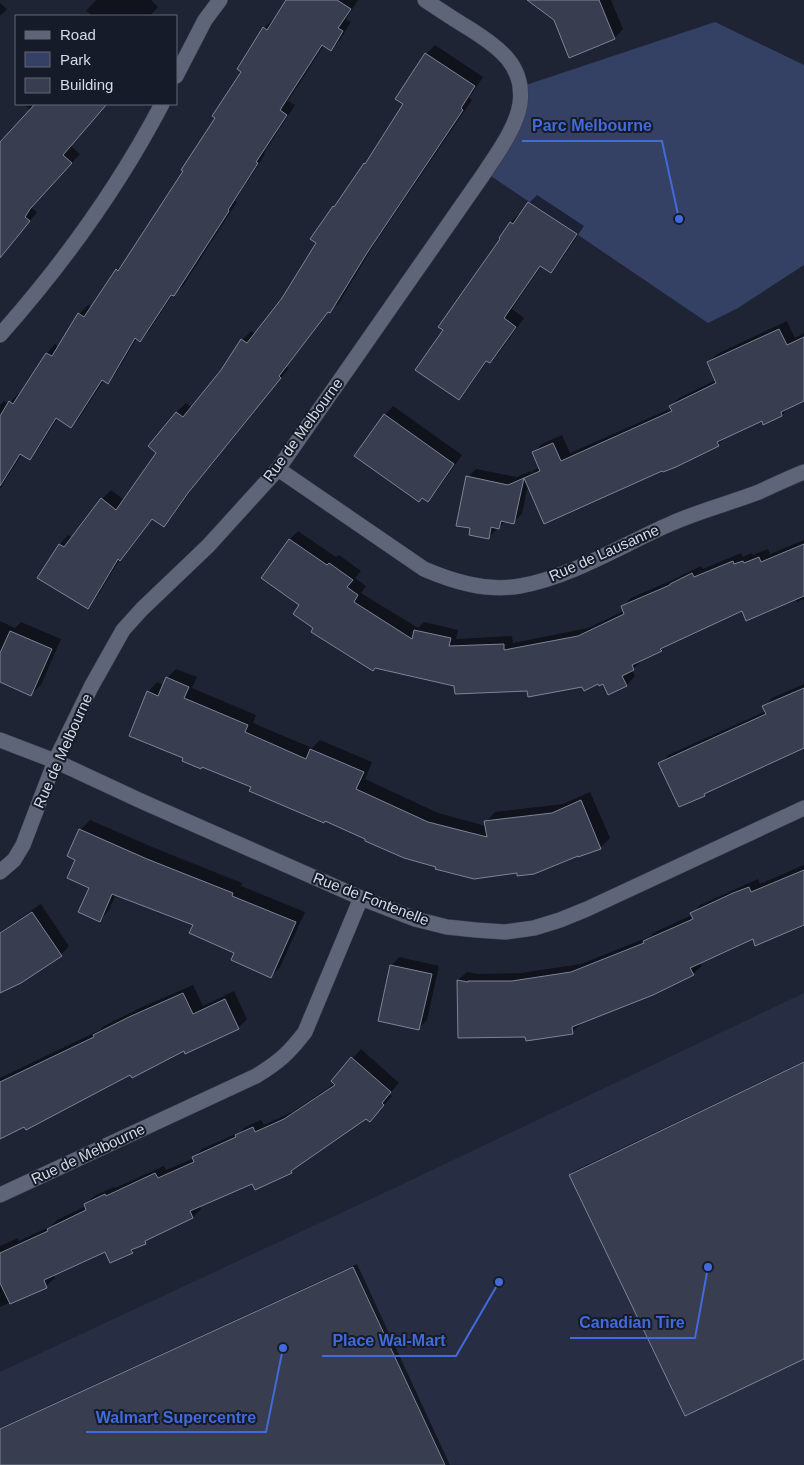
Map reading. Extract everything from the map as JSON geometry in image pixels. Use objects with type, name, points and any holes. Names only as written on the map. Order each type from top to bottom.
[{"type":"street","points":[[178,72],[205,20],[220,0]]},
{"type":"street","name":"Rue de Melbourne","points":[[0,872],[14,860],[23,845],[55,761],[91,686],[123,630],[142,609],[208,546],[278,469],[486,172],[507,138],[520,105],[520,87],[516,71],[508,58],[495,45],[425,0]]},
{"type":"street","points":[[0,335],[50,277],[84,232],[141,143],[161,105]]},
{"type":"street","name":"Rue de Lausanne","points":[[278,469],[424,569],[446,579],[493,587],[518,586],[542,581],[567,572],[671,524],[758,492],[804,472]]},
{"type":"street","name":"Rue de Fontenelle","points":[[0,740],[55,761],[362,898],[415,919],[447,927],[476,930],[505,932],[534,928],[560,920],[804,808]]},
{"type":"street","name":"Rue de Melbourne","points":[[0,1194],[256,1076],[274,1065],[305,1032],[362,898]]},
{"type":"shaded area","points":[[804,993],[804,1465],[0,1465],[0,1372],[386,1192]]},
{"type":"green space","points":[[715,22],[804,65],[804,265],[738,308],[708,323],[485,172],[513,123],[520,87]]},
{"type":"building","points":[[286,0],[337,0],[351,9],[338,28],[343,31],[331,51],[322,45],[280,110],[287,115],[256,162],[258,163],[229,211],[174,296],[171,295],[140,342],[135,338],[108,384],[102,380],[71,428],[56,418],[30,460],[20,454],[0,486],[0,416],[9,401],[13,404],[46,353],[52,356],[78,313],[84,317],[116,269],[118,271],[215,118],[212,116],[241,72],[237,69],[263,27],[267,30]]},
{"type":"building","points":[[527,0],[599,0],[615,39],[569,58],[554,20]]},
{"type":"building","points":[[425,53],[475,86],[461,108],[463,110],[367,253],[330,313],[328,312],[279,376],[281,378],[188,493],[164,527],[152,519],[120,561],[118,559],[88,609],[37,578],[59,544],[64,547],[101,498],[116,510],[156,453],[148,446],[176,412],[183,417],[221,370],[241,339],[247,343],[282,298],[316,243],[310,239],[365,164],[403,104],[395,99]]},
{"type":"building","points":[[34,105],[106,105],[63,155],[72,163],[30,209],[25,217],[30,221],[0,258],[0,142]]},
{"type":"building","points":[[528,202],[577,234],[551,273],[540,266],[504,318],[516,327],[490,363],[486,361],[459,400],[415,370],[443,330],[438,327],[510,222],[513,224]]},
{"type":"building","points":[[779,329],[787,345],[804,337],[804,401],[781,412],[782,416],[763,425],[762,421],[717,442],[719,446],[676,467],[662,471],[544,524],[524,478],[540,471],[532,452],[553,443],[561,461],[672,411],[669,406],[716,383],[707,362]]},
{"type":"building","points":[[384,414],[454,464],[428,502],[422,498],[419,502],[354,456]]},
{"type":"building","points":[[466,476],[508,485],[524,478],[514,524],[501,521],[499,529],[491,527],[489,539],[469,535],[470,528],[456,526]]},
{"type":"building","points":[[289,539],[353,580],[347,587],[358,595],[354,602],[412,639],[414,630],[451,638],[449,646],[504,644],[504,650],[578,636],[624,614],[621,606],[670,585],[692,573],[694,577],[733,561],[734,564],[743,561],[744,563],[759,557],[761,562],[804,544],[804,596],[746,621],[742,611],[660,649],[662,651],[632,665],[634,670],[622,676],[627,686],[608,695],[603,684],[599,686],[598,684],[584,691],[582,687],[528,697],[527,691],[455,694],[454,686],[375,668],[373,671],[311,632],[313,628],[293,614],[299,605],[261,578]]},
{"type":"building","points":[[10,631],[52,649],[31,696],[0,682],[0,653]]},
{"type":"building","points":[[166,677],[189,687],[184,698],[248,725],[245,732],[306,759],[310,749],[364,772],[356,789],[428,822],[487,837],[484,821],[552,813],[581,800],[601,849],[534,874],[517,876],[517,873],[474,879],[435,869],[436,867],[404,858],[325,821],[324,823],[249,791],[251,787],[202,767],[201,769],[182,761],[183,758],[129,736],[147,691],[158,696]]},
{"type":"building","points":[[804,688],[804,748],[679,807],[658,763],[766,714],[762,706]]},
{"type":"building","points":[[79,829],[147,859],[233,893],[232,896],[296,922],[271,978],[231,960],[234,953],[189,933],[193,925],[112,894],[100,922],[78,912],[89,888],[67,878],[75,860],[67,856]]},
{"type":"building","points":[[804,870],[804,925],[755,946],[753,939],[690,968],[694,975],[653,995],[572,1027],[573,1034],[526,1041],[525,1037],[458,1038],[457,980],[468,982],[512,981],[571,972],[644,943],[643,941],[693,919],[690,913],[733,893],[749,887],[751,892]]},
{"type":"building","points":[[32,912],[62,956],[21,983],[0,993],[0,933]]},
{"type":"building","points":[[390,965],[432,974],[419,1030],[378,1021]]},
{"type":"building","points":[[183,993],[193,1014],[225,999],[239,1029],[185,1054],[184,1051],[132,1078],[130,1075],[26,1130],[24,1127],[0,1139],[0,1082],[94,1037],[93,1035],[129,1017]]},
{"type":"building","points":[[351,1057],[391,1092],[382,1103],[384,1105],[370,1122],[366,1119],[291,1171],[292,1173],[255,1190],[252,1184],[190,1211],[193,1218],[145,1241],[146,1244],[131,1250],[133,1253],[110,1263],[105,1252],[44,1280],[47,1288],[10,1304],[0,1283],[0,1253],[48,1231],[47,1229],[86,1210],[84,1204],[105,1194],[106,1196],[155,1173],[158,1178],[194,1162],[192,1157],[236,1137],[235,1135],[253,1127],[255,1132],[284,1119],[335,1085],[331,1081]]},
{"type":"building","points":[[804,1062],[804,1359],[685,1416],[569,1175]]},
{"type":"building","points":[[353,1267],[445,1465],[0,1465],[0,1429]]},
{"type":"place","name":"Parc Melbourne","points":[[679,219]]},
{"type":"place","name":"Canadian Tire","points":[[708,1267]]},
{"type":"place","name":"Place Wal-Mart","points":[[499,1282]]},
{"type":"place","name":"Walmart Supercentre","points":[[283,1348]]}]
